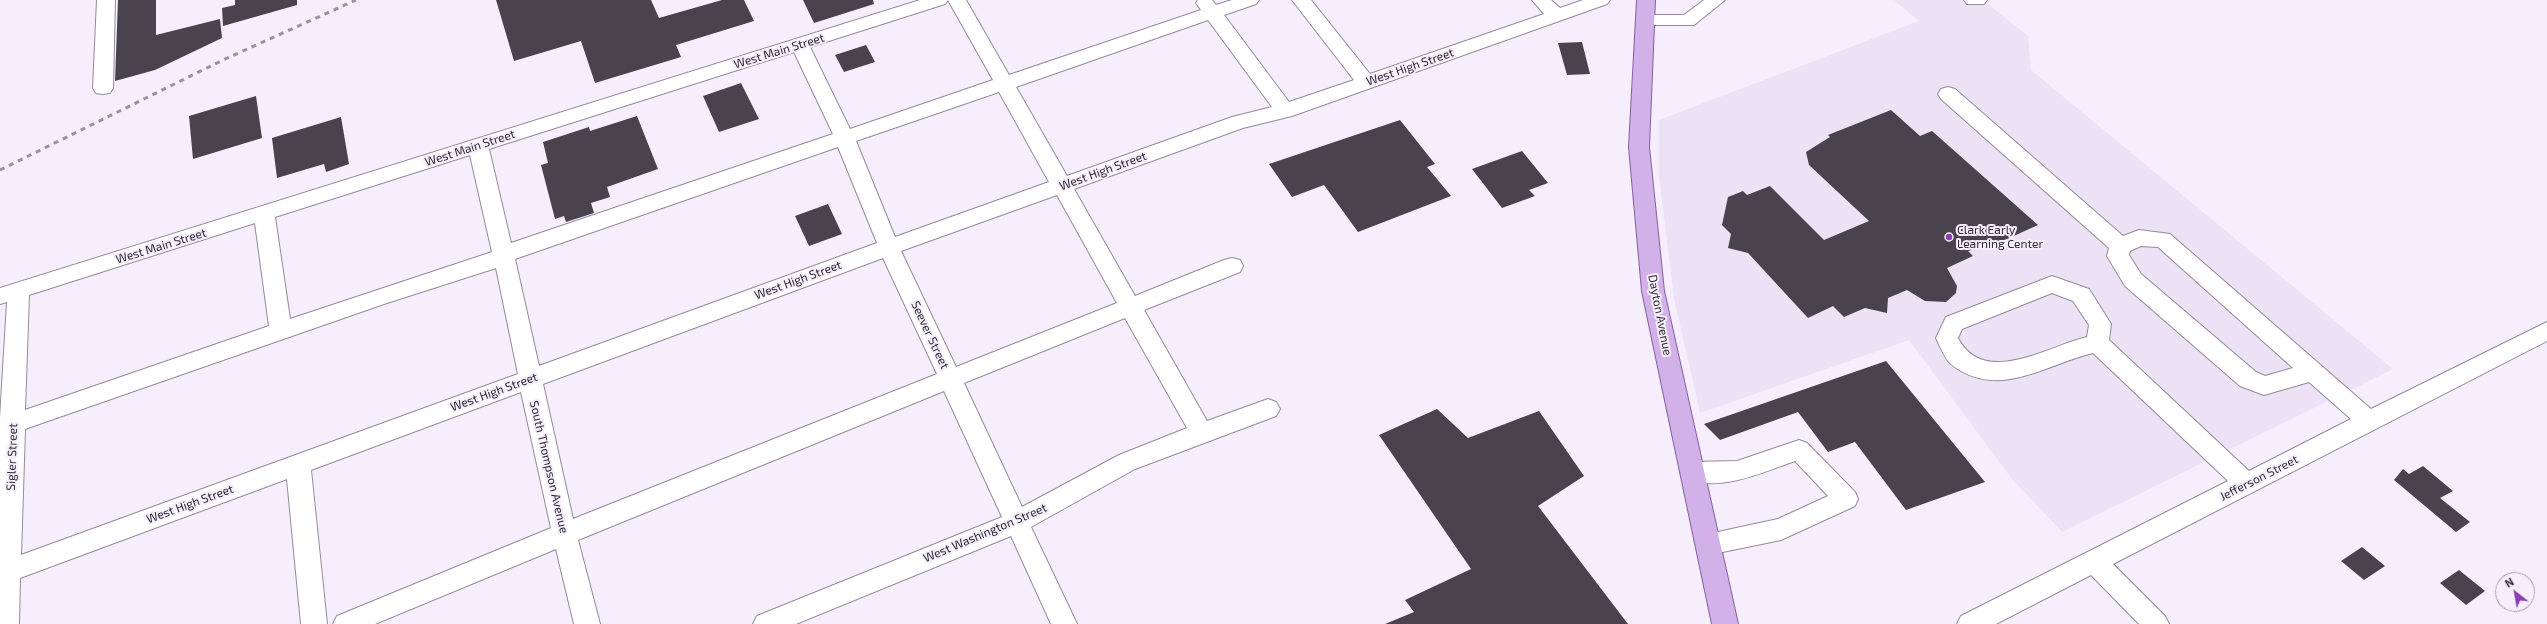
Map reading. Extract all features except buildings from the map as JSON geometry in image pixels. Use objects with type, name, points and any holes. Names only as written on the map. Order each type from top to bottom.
[{"type":"main road","name":"Dayton Avenue","points":[[1646,9],[1639,147],[1650,260],[1654,291],[1725,624]]},
{"type":"street","points":[[103,88],[106,0]]},
{"type":"street","name":"West Main Street","points":[[9,293],[939,0]]},
{"type":"street","points":[[957,0],[1202,434]]},
{"type":"street","points":[[7,426],[505,255],[517,249],[845,139],[1003,83],[1207,6],[1250,0]]},
{"type":"street","points":[[1301,0],[1366,82]]},
{"type":"street","points":[[1541,0],[1556,15]]},
{"type":"street","name":"West High Street","points":[[4,572],[1061,185],[1239,122],[1285,111],[1600,0]]},
{"type":"street","points":[[1646,9],[1688,21],[1716,0]]},
{"type":"street","points":[[1207,6],[1285,111]]},
{"type":"street","name":"Seever Street","points":[[799,44],[845,139],[889,247],[1064,624]]},
{"type":"street","points":[[1948,94],[2120,246]]},
{"type":"street","name":"South Thompson Avenue","points":[[478,145],[505,255],[529,379],[564,535],[588,624]]},
{"type":"street","points":[[264,213],[281,331]]},
{"type":"street","points":[[2120,246],[2139,238],[2163,240],[2311,372],[2370,422]]},
{"type":"street","points":[[2120,246],[2118,256],[2133,280],[2248,379],[2264,386],[2311,372]]},
{"type":"street","points":[[346,624],[950,378],[1232,266]]},
{"type":"street","points":[[2052,284],[2081,295],[2100,324],[2097,343],[2082,345],[2018,370],[1980,371],[1959,359],[1947,338],[1954,323],[2052,284]]},
{"type":"street","name":"Sigler Street","points":[[6,624],[4,572],[9,293]]},
{"type":"street","name":"Jefferson Street","points":[[1970,624],[2095,562],[2547,331]]},
{"type":"street","points":[[2097,343],[2247,484]]},
{"type":"street","name":"West Washington Street","points":[[766,624],[1017,522],[1049,506],[1088,481],[1128,461],[1268,409]]},
{"type":"street","points":[[1693,472],[1737,470],[1799,450],[1846,499],[1780,529],[1708,544]]},
{"type":"street","points":[[298,464],[314,624]]},
{"type":"street","points":[[2095,562],[2156,624]]},
{"type":"shaded area","name":"Clark Early Learning Center","points":[[1894,0],[1983,0],[2028,36],[2031,70],[2393,369],[2062,532],[2012,479],[1909,340],[1700,413],[1674,298],[1659,176],[1659,120],[1919,21]]},
{"type":"railway","points":[[0,170],[223,60],[356,0]]},
{"type":"place","name":"Clark Early Learning Center","points":[[1949,237]]}]
